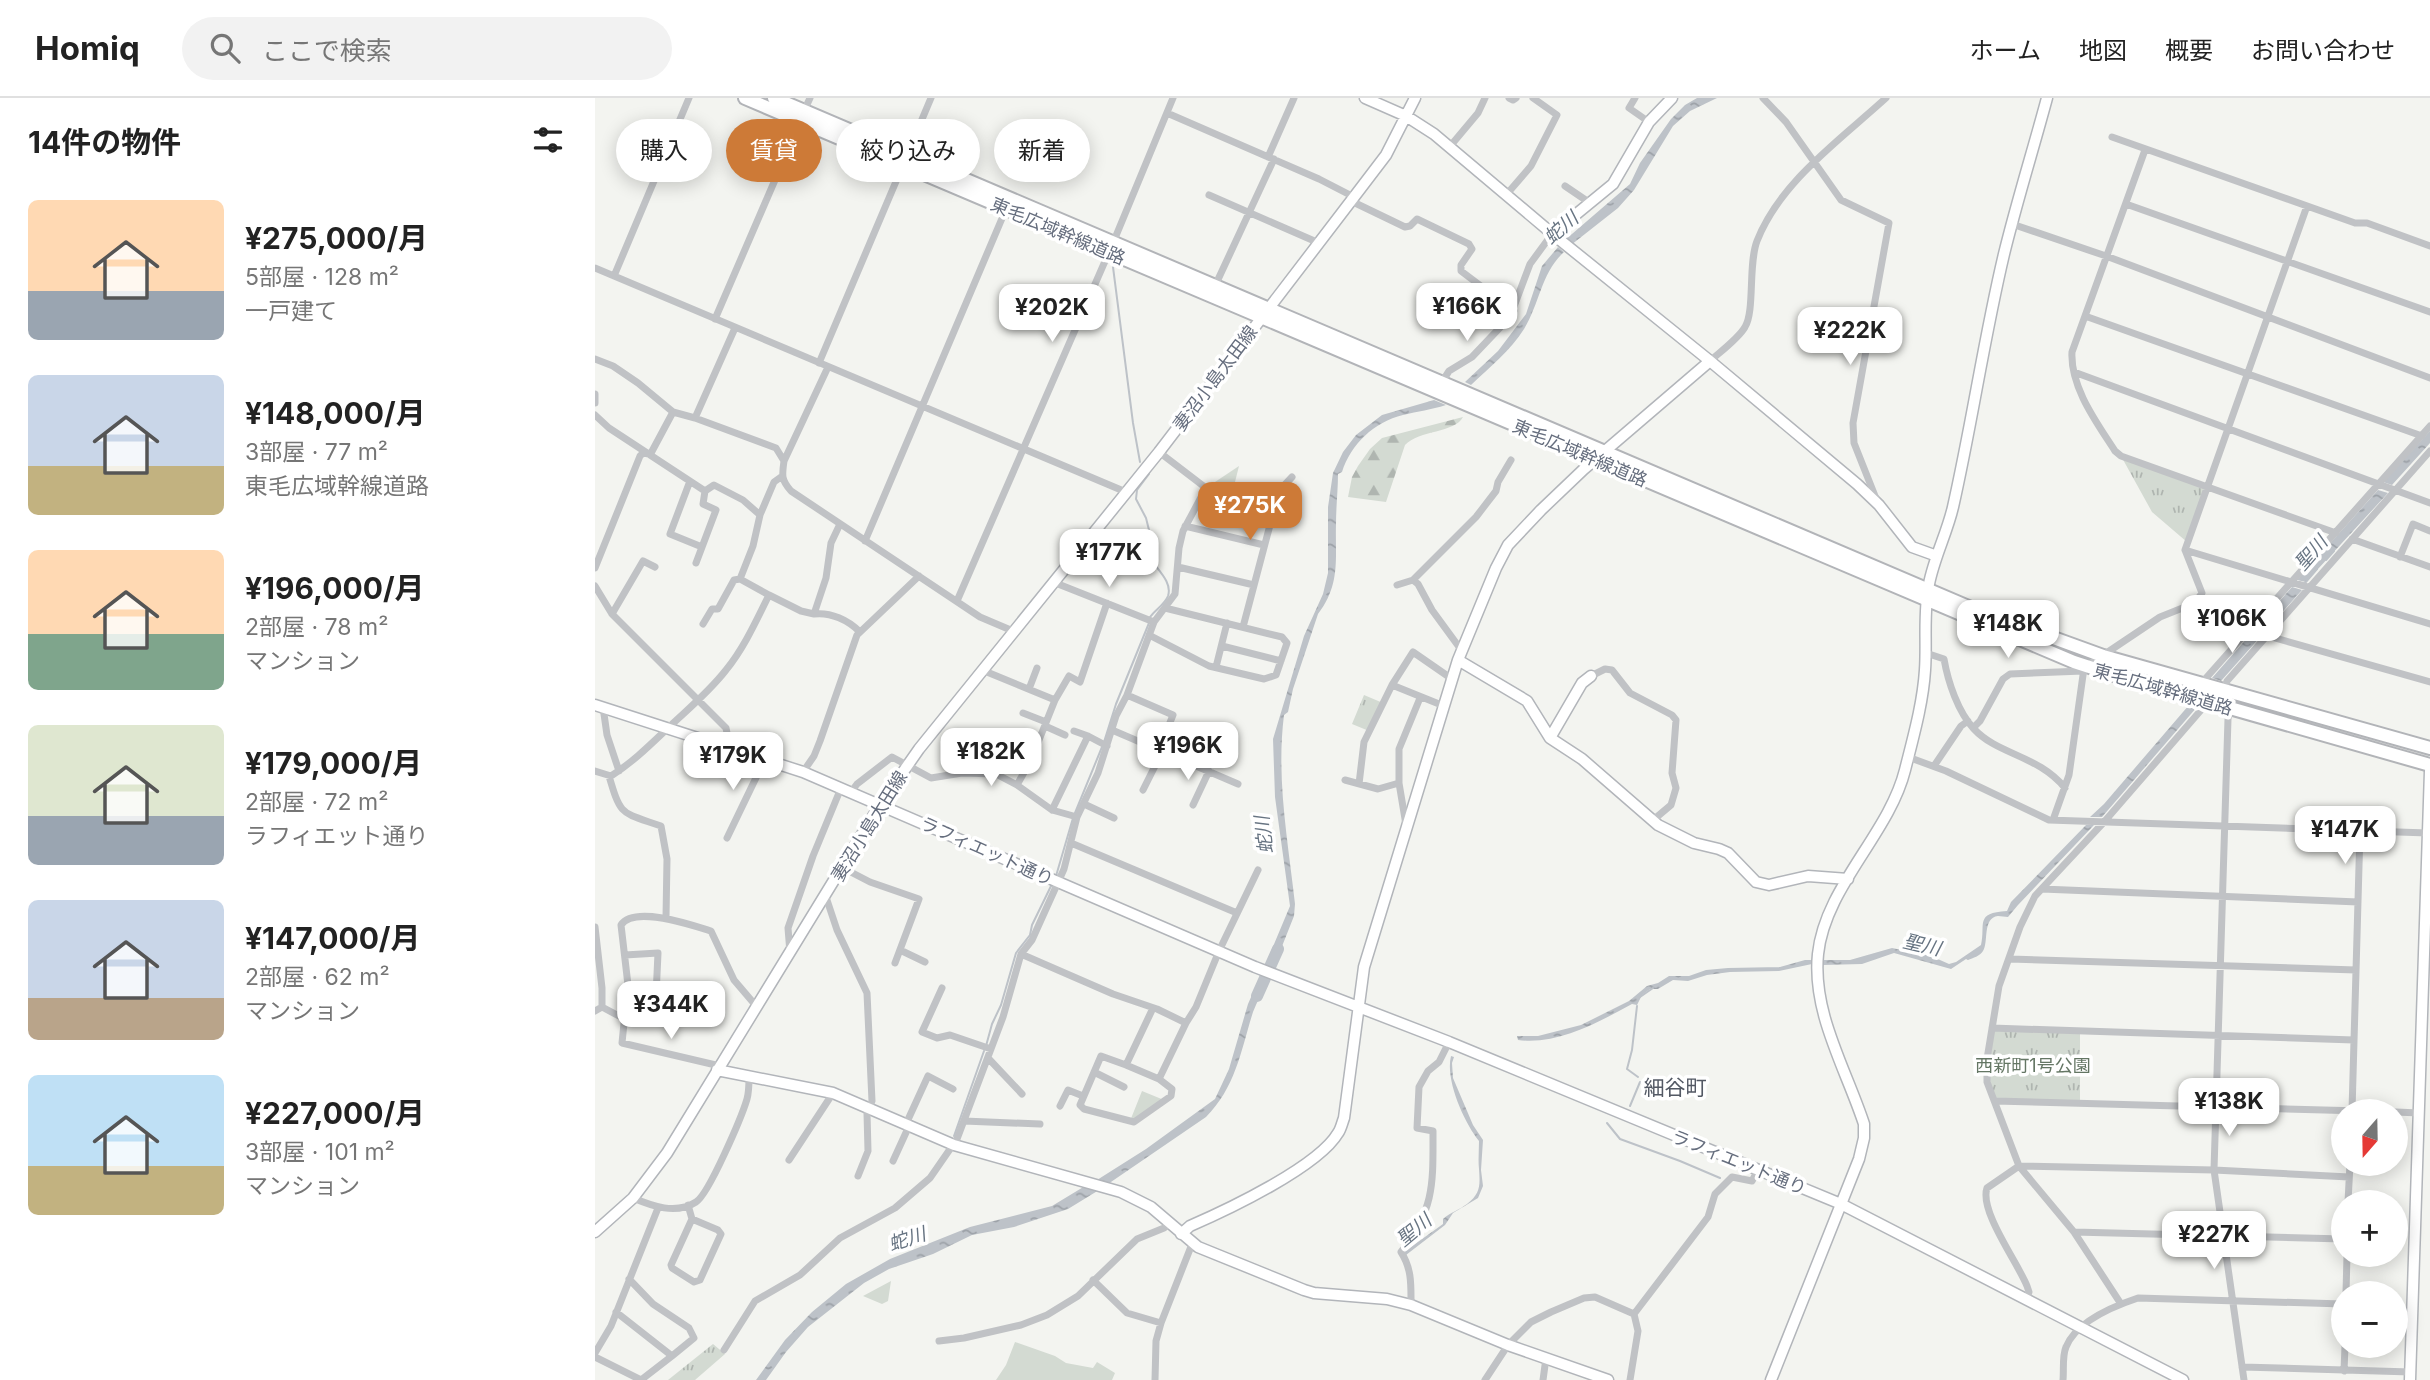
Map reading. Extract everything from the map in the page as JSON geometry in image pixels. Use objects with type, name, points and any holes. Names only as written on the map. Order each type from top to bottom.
[{"type":"highway","name":"東毛広域幹線道路","points":[[745,98],[802,116],[836,131]]},
{"type":"highway","name":"東毛広域幹線道路","points":[[774,98],[802,116]]},
{"type":"highway","name":"東毛広域幹線道路","points":[[950,182],[1006,209],[1215,286],[1265,313]]},
{"type":"highway","name":"東毛広域幹線道路","points":[[956,182],[1439,385],[1927,595],[2084,668],[2430,765]]},
{"type":"highway","name":"東毛広域幹線道路","points":[[1927,595],[2103,656],[2430,748]]},
{"type":"street","points":[[614,276],[689,98]]},
{"type":"street","points":[[715,319],[810,98]]},
{"type":"street","points":[[922,119],[931,98]]},
{"type":"street","points":[[957,601],[1111,248],[1173,98]]},
{"type":"street","points":[[1215,286],[1249,213],[1294,98]]},
{"type":"street","points":[[1365,98],[1406,116],[1453,149],[1710,361],[1879,505],[1912,547],[1937,556]]},
{"type":"street","name":"妻沼小島太田線","points":[[595,1232],[633,1198],[667,1153],[880,805],[908,765],[1159,452],[1353,199],[1385,155],[1415,98]]},
{"type":"street","points":[[1453,149],[1452,144],[1478,113],[1485,98]]},
{"type":"street","points":[[1509,98],[1516,98]]},
{"type":"street","points":[[1506,195],[1531,166],[1557,115],[1533,98]]},
{"type":"street","points":[[1635,98],[1629,108],[1649,122]]},
{"type":"street","points":[[1439,385],[1449,371],[1472,357],[1485,345],[1514,311],[1530,264],[1554,235],[1616,179],[1649,122],[1672,98]]},
{"type":"street","points":[[1763,98],[1786,122],[1841,200],[1889,223],[1853,423],[1854,443],[1879,505]]},
{"type":"street","points":[[1181,1234],[1190,1226],[1255,1195],[1319,1153],[1338,1133],[1344,1118],[1364,967],[1460,655],[1508,545],[1541,510],[1601,455],[1746,327],[1753,254],[1773,209],[1790,186],[1886,98]]},
{"type":"street","points":[[1771,1380],[1859,1159],[1864,1138],[1864,1124],[1822,1010],[1818,974],[1821,938],[1848,879],[1896,796],[1908,757],[1925,673],[1927,595],[1955,498],[1977,378],[2012,224],[2047,98]]},
{"type":"street","points":[[1167,113],[1319,179],[1381,217],[1405,227],[1417,219],[1471,245],[1472,249],[1460,270],[1514,311]]},
{"type":"street","points":[[2112,137],[2355,223],[2367,223],[2430,246]]},
{"type":"street","points":[[2145,150],[2072,352],[2080,391],[2115,451],[2122,456],[2336,533]]},
{"type":"street","points":[[819,363],[896,182]]},
{"type":"street","points":[[1565,186],[1590,203]]},
{"type":"street","points":[[1209,195],[1319,243]]},
{"type":"street","points":[[2126,204],[2430,312]]},
{"type":"street","points":[[1934,766],[1961,726],[1980,720],[2003,679],[2010,674],[2084,668],[2160,617],[2199,599],[2202,593],[2185,550],[2307,206]]},
{"type":"street","points":[[865,541],[1006,209]]},
{"type":"street","points":[[2012,224],[2106,256],[2430,379]]},
{"type":"street","points":[[595,268],[1126,492]]},
{"type":"street","points":[[2085,316],[2422,436]]},
{"type":"street","points":[[695,418],[735,328]]},
{"type":"street","points":[[595,359],[613,366],[673,412],[776,448],[784,461]]},
{"type":"street","points":[[740,579],[759,527],[760,515],[774,482],[781,477],[784,461],[828,367]]},
{"type":"street","points":[[2074,372],[2430,503]]},
{"type":"street","points":[[595,394],[595,403]]},
{"type":"street","points":[[650,454],[673,412]]},
{"type":"street","points":[[595,415],[609,428],[705,491]]},
{"type":"street","points":[[2244,1380],[2214,1170],[2230,708],[2217,688],[2206,678],[2430,426]]},
{"type":"street","points":[[2217,688],[2227,681],[2268,636],[2430,451]]},
{"type":"street","points":[[1159,452],[1206,488],[1275,504]]},
{"type":"street","points":[[595,568],[640,456],[643,453],[650,454]]},
{"type":"street","points":[[1398,585],[1413,580],[1476,517],[1496,491],[1498,482],[1511,460]]},
{"type":"street","points":[[781,477],[791,491],[865,541],[980,617],[1013,631]]},
{"type":"street","points":[[1243,627],[1275,504],[1282,485],[1292,477]]},
{"type":"street","points":[[691,481],[670,534],[702,547]]},
{"type":"street","points":[[696,563],[716,509],[703,504],[705,491],[714,485],[743,500],[760,515]]},
{"type":"street","points":[[724,1350],[755,1301],[800,1275],[840,1238],[895,1208],[930,1178],[954,1145],[988,1058],[1021,954],[1032,940],[1067,862],[1077,817],[1098,773],[1154,622],[1175,594],[1179,548],[1185,526],[1206,488]]},
{"type":"street","points":[[814,614],[826,578],[831,543],[840,524]]},
{"type":"street","points":[[2400,556],[2413,524],[2430,531]]},
{"type":"street","points":[[1185,526],[1264,545]]},
{"type":"street","points":[[2352,539],[2430,567]]},
{"type":"street","points":[[1087,540],[1126,554]]},
{"type":"street","points":[[2185,550],[2430,624]]},
{"type":"street","points":[[612,614],[643,561],[655,567]]},
{"type":"street","points":[[1178,567],[1254,585]]},
{"type":"street","points":[[803,772],[814,756],[860,632],[919,576]]},
{"type":"street","points":[[703,624],[712,610],[718,609],[734,580],[740,579],[801,611],[848,621],[860,632]]},
{"type":"street","points":[[1413,580],[1460,655],[1527,701],[1550,738],[1582,758],[1652,821],[1683,839],[1728,853],[1749,877],[1763,885],[1781,884],[1808,876],[1848,879]]},
{"type":"street","points":[[1053,582],[1154,622]]},
{"type":"street","points":[[595,586],[612,614],[726,728],[722,746]]},
{"type":"street","points":[[595,771],[609,776],[619,771],[646,750],[697,701],[739,652],[769,595]]},
{"type":"street","points":[[1017,785],[1055,700],[1069,676],[1080,682],[1107,603]]},
{"type":"street","points":[[1149,635],[1216,667],[1269,679],[1276,675],[1287,643],[1285,639],[1165,608]]},
{"type":"street","points":[[1216,667],[1227,623]]},
{"type":"street","points":[[2268,636],[2430,682]]},
{"type":"street","points":[[1222,646],[1281,661]]},
{"type":"street","points":[[1359,784],[1364,742],[1392,685],[1413,652],[1452,679]]},
{"type":"street","points":[[1926,653],[1944,659],[1947,678],[1970,724],[1989,740],[2053,773],[2065,788]]},
{"type":"street","points":[[1029,689],[1037,668]]},
{"type":"street","points":[[2053,820],[2069,775],[2084,668]]},
{"type":"street","points":[[1550,738],[1582,683],[1605,669],[1612,670],[1630,693],[1672,716],[1676,720],[1672,774],[1676,788],[1671,805],[1652,821]]},
{"type":"street","points":[[982,670],[1055,700]]},
{"type":"street","points":[[1392,685],[1444,706]]},
{"type":"street","points":[[1127,695],[1173,715],[1143,790]]},
{"type":"street","points":[[1407,826],[1399,783],[1399,749],[1420,698]]},
{"type":"street","points":[[2121,1304],[2074,1232],[2019,1166],[1987,1082],[1992,1028],[1999,986],[2020,927],[2035,896],[2101,822],[2202,700]]},
{"type":"street","points":[[599,706],[619,771]]},
{"type":"street","name":"ラフィエット通り","points":[[599,706],[803,772],[1255,967],[1449,1042],[1841,1204],[2183,1380]]},
{"type":"street","points":[[1023,713],[1065,735]]},
{"type":"street","points":[[1112,730],[1238,784]]},
{"type":"street","points":[[1074,731],[1107,746]]},
{"type":"street","points":[[1052,810],[1088,736]]},
{"type":"street","points":[[790,954],[787,928],[811,861],[846,790],[892,757],[931,778],[962,773],[996,774],[1017,785],[1052,810],[1077,817]]},
{"type":"street","points":[[1908,757],[1934,766],[2053,820],[2428,834]]},
{"type":"street","points":[[727,838],[765,759]]},
{"type":"street","points":[[1193,805],[1209,771]]},
{"type":"street","points":[[2242,1367],[2410,1376],[2430,771]]},
{"type":"street","points":[[609,776],[618,807],[627,814],[661,827],[667,859],[666,916]]},
{"type":"street","points":[[1345,780],[1378,789],[1399,783]]},
{"type":"street","points":[[1084,804],[1114,818]]},
{"type":"street","points":[[2352,1099],[2360,831]]},
{"type":"street","points":[[1071,843],[1237,913]]},
{"type":"street","points":[[843,868],[870,882],[919,899],[895,963]]},
{"type":"street","points":[[1159,1080],[1196,1007],[1219,951],[1258,870]]},
{"type":"street","points":[[2042,889],[2358,902]]},
{"type":"street","points":[[826,897],[837,930],[867,993],[872,1101],[867,1113],[868,1151],[858,1176]]},
{"type":"street","points":[[757,1007],[734,980],[711,931],[666,916],[628,919],[622,922],[627,994],[622,1043],[749,1077],[833,1093],[954,1145],[1115,1190],[1139,1200],[1170,1223],[1192,1244],[1314,1293],[1387,1299],[1411,1305],[1508,1345],[1608,1380]]},
{"type":"street","points":[[595,927],[603,988],[598,1009],[619,1016],[625,1013]]},
{"type":"street","points":[[900,950],[925,962]]},
{"type":"street","points":[[625,955],[658,953],[656,996],[627,994]]},
{"type":"street","points":[[1021,954],[1186,1023]]},
{"type":"street","points":[[2010,959],[2356,970]]},
{"type":"street","points":[[942,988],[922,1032],[937,1038],[950,1035],[991,1049]]},
{"type":"street","points":[[1126,1065],[1153,1008]]},
{"type":"street","points":[[1992,1028],[2354,1040]]},
{"type":"street","points":[[1411,1305],[1411,1276],[1401,1252],[1423,1218],[1433,1188],[1433,1131],[1417,1128],[1419,1087],[1428,1071],[1439,1062],[1449,1042]]},
{"type":"street","points":[[1101,1056],[1126,1065],[1159,1080],[1172,1089],[1171,1096],[1135,1122],[1084,1109],[1080,1105],[1101,1056]]},
{"type":"street","points":[[988,1058],[1022,1094]]},
{"type":"street","points":[[1094,1072],[1124,1087]]},
{"type":"street","points":[[894,1161],[928,1076],[953,1089]]},
{"type":"street","points":[[633,1198],[658,1208],[688,1205],[701,1198],[709,1186],[746,1101],[749,1077]]},
{"type":"street","points":[[1060,1106],[1068,1090],[1083,1096]]},
{"type":"street","points":[[789,1160],[833,1093]]},
{"type":"street","points":[[1995,1101],[2331,1110]]},
{"type":"street","points":[[2408,1113],[2419,1113]]},
{"type":"street","points":[[964,1121],[1040,1124]]},
{"type":"street","points":[[2027,1300],[2028,1286],[1993,1219],[1985,1194],[1987,1188],[2019,1166],[2214,1170],[2349,1177],[2349,1190]]},
{"type":"street","points":[[1634,1314],[1708,1217],[1715,1194],[1732,1177],[1752,1181],[1757,1177],[1758,1170]]},
{"type":"street","points":[[688,1205],[692,1219],[671,1265],[694,1282],[700,1280],[721,1234],[692,1219]]},
{"type":"street","points":[[629,1279],[653,1304],[689,1328],[694,1338],[641,1380],[595,1355],[608,1333],[629,1279],[639,1261],[658,1208]]},
{"type":"street","points":[[939,1341],[964,1338],[1035,1321],[1071,1300],[1137,1239],[1170,1223]]},
{"type":"street","points":[[2074,1232],[2331,1239]]},
{"type":"street","points":[[1155,1380],[1156,1340],[1192,1244]]},
{"type":"street","points":[[1093,1280],[1127,1312],[1161,1323]]},
{"type":"street","points":[[1485,1380],[1508,1345],[1531,1322],[1584,1298],[1605,1300],[1634,1314]]},
{"type":"street","points":[[2063,1380],[2066,1347],[2080,1328],[2121,1304],[2138,1298],[2331,1304]]},
{"type":"street","points":[[616,1312],[672,1356]]},
{"type":"street","points":[[1630,1380],[1638,1331],[1634,1314]]},
{"type":"street","points":[[1543,1380],[1546,1358]]},
{"type":"street","points":[[2344,1371],[2345,1358]]},
{"type":"green space","points":[[1463,417],[1453,426],[1411,440],[1405,445],[1386,502],[1348,497],[1352,477],[1358,466],[1382,438]]},
{"type":"green space","points":[[2121,456],[2207,486],[2187,542],[2152,512]]},
{"type":"green space","points":[[1239,466],[1232,494],[1206,488]]},
{"type":"green space","points":[[1364,695],[1383,703],[1369,731],[1352,724]]},
{"type":"green space","name":"西新町1号公園","points":[[1992,1028],[2080,1031],[2080,1103],[1995,1101],[1987,1082]]},
{"type":"green space","points":[[1142,1091],[1164,1100],[1130,1121]]},
{"type":"green space","points":[[891,1281],[888,1301],[882,1304],[863,1296]]},
{"type":"green space","points":[[1015,1342],[1055,1356],[1066,1363],[1093,1368],[1097,1362],[1115,1373],[1112,1380],[996,1380],[1006,1365]]},
{"type":"green space","points":[[713,1344],[725,1354],[695,1380],[668,1380]]},
{"type":"water","points":[[1697,98],[1717,98],[1690,111],[1673,126],[1634,190],[1618,208],[1571,245],[1565,240],[1630,184],[1640,163],[1671,119]]},
{"type":"water","points":[[1558,247],[1564,252],[1550,269],[1519,337],[1471,385],[1465,382],[1498,351],[1526,314],[1542,266]]},
{"type":"water","points":[[1434,400],[1446,405],[1392,418],[1373,429],[1351,452],[1342,472],[1338,474],[1334,581],[1318,614],[1288,712],[1284,715],[1282,786],[1295,904],[1294,916],[1275,964],[1267,961],[1290,906],[1275,797],[1273,739],[1304,636],[1323,594],[1328,573],[1328,507],[1333,473],[1343,452],[1356,435],[1382,415]]},
{"type":"water","points":[[2430,431],[2430,443],[2392,485],[2383,482]]},
{"type":"water","points":[[2378,490],[2388,493],[2306,582],[2297,580]]},
{"type":"water","points":[[2292,587],[2302,590],[2221,681],[2212,678]]},
{"type":"water","points":[[2189,705],[2197,707],[2102,817],[2090,817],[2104,804]]},
{"type":"water","points":[[2086,825],[2094,825],[2008,917],[1998,916],[1990,921],[1985,947],[1976,957],[1966,959],[1951,969],[1894,953],[1862,964],[1823,965],[1823,960],[1850,960],[1892,948],[1931,956],[1949,964],[1956,962],[1981,945],[1983,921],[1986,917],[2007,911],[2011,902]]},
{"type":"water","points":[[1812,960],[1812,964],[1779,971],[1730,972],[1688,981],[1673,980],[1658,989],[1650,989],[1642,995],[1637,1005],[1632,1004],[1577,1031],[1548,1039],[1518,1040],[1517,1036],[1538,1036],[1581,1025],[1629,1001],[1647,986],[1669,976],[1689,976],[1706,970],[1728,968],[1780,967]]},
{"type":"water","points":[[1259,979],[1267,982],[1253,1012],[1231,1081],[1216,1105],[1206,1117],[1108,1184],[1097,1180],[1146,1149],[1215,1099],[1229,1069],[1248,1004]]},
{"type":"water","points":[[1451,1056],[1454,1057],[1453,1078],[1473,1125],[1483,1140],[1483,1186],[1478,1198],[1453,1213],[1445,1225],[1406,1255],[1404,1252],[1443,1224],[1443,1219],[1472,1200],[1479,1188],[1479,1141],[1467,1123],[1453,1088]]},
{"type":"water","points":[[1085,1186],[1099,1190],[1068,1209],[1014,1227],[972,1235],[933,1254],[889,1269],[864,1283],[808,1327],[766,1380],[756,1380],[785,1340],[812,1312],[846,1284],[890,1259],[970,1227],[1052,1206]]},
{"type":"waterway","points":[[1113,267],[1140,462]]},
{"type":"waterway","points":[[1149,474],[1137,490],[1136,499],[1146,518],[1150,534],[1149,556],[1166,580],[1169,590],[1165,602],[1150,617]]},
{"type":"waterway","name":"聖川","points":[[2326,560],[2334,551]]},
{"type":"waterway","name":"聖川","points":[[2305,583],[2317,569]]},
{"type":"waterway","points":[[1104,742],[1116,704],[1149,623]]},
{"type":"waterway","points":[[1075,813],[1102,747]]},
{"type":"waterway","points":[[1056,876],[1073,818]]},
{"type":"waterway","points":[[986,1046],[1016,953],[1030,935],[1032,925],[1052,884]]},
{"type":"waterway","name":"蛇川","points":[[1257,996],[1278,949]]},
{"type":"waterway","name":"聖川","points":[[1640,997],[1653,988]]},
{"type":"waterway","points":[[1637,1006],[1627,1069],[1638,1077]]},
{"type":"waterway","points":[[954,1136],[984,1051]]},
{"type":"waterway","points":[[1630,1106],[1640,1082]]},
{"type":"waterway","points":[[1607,1123],[1620,1139],[1720,1178]]},
{"type":"district","name":"細谷町","points":[[1675,1087]]}]
